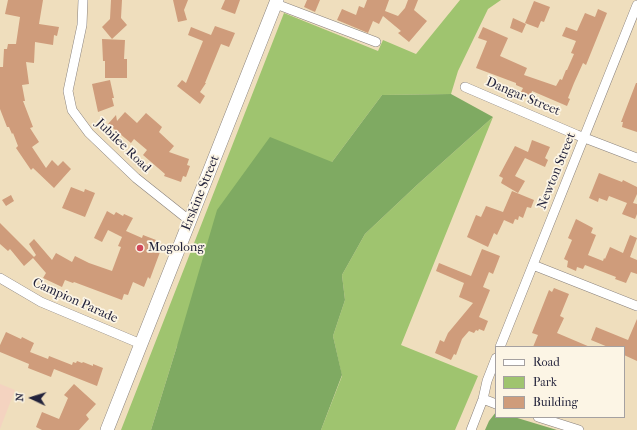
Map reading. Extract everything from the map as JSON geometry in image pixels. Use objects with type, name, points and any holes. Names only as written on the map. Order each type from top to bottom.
[{"type":"street","name":"Jubilee Road","points":[[83,0],[82,25],[68,91],[72,110],[88,133],[136,178],[190,221]]},
{"type":"street","name":"Erskine Street","points":[[107,430],[277,2]]},
{"type":"street","points":[[277,2],[376,42]]},
{"type":"street","name":"Newton Street","points":[[500,346],[636,9]]},
{"type":"street","name":"Dangar Street","points":[[465,87],[585,138],[637,158]]},
{"type":"street","points":[[533,265],[637,306]]},
{"type":"street","name":"Campion Parade","points":[[0,278],[41,302],[141,344]]},
{"type":"street","points":[[471,430],[495,361]]},
{"type":"street","points":[[482,399],[495,404]]},
{"type":"street","points":[[541,418],[579,430]]},
{"type":"shaded area","points":[[0,384],[15,390],[0,429]]},
{"type":"green space","points":[[460,0],[501,0],[488,9],[458,71],[451,94],[382,95],[332,162],[177,346],[151,430],[121,430],[284,13],[378,51],[383,40],[416,54]]},
{"type":"green space","points":[[451,94],[493,117],[365,234],[342,275],[345,300],[333,336],[342,375],[321,430],[151,430],[217,210],[270,137],[332,162],[382,95]]},
{"type":"green space","points":[[493,117],[401,345],[478,376],[455,430],[321,430],[342,376],[333,336],[345,300],[342,275],[365,234]]},
{"type":"green space","points":[[495,413],[495,418],[517,418],[557,430],[485,430]]},
{"type":"building","points":[[8,0],[43,0],[39,24],[59,27],[57,36],[54,35],[53,45],[35,42],[34,63],[26,62],[29,84],[22,85],[25,101],[23,101],[33,127],[30,128],[39,142],[32,147],[46,168],[52,160],[58,166],[63,161],[71,169],[54,188],[33,168],[31,170],[16,148],[18,146],[13,133],[12,134],[9,127],[7,127],[0,109],[0,67],[3,67],[4,49],[7,49],[8,44],[16,44],[20,17],[5,14]]},
{"type":"building","points":[[111,0],[122,0],[121,18],[127,25],[112,39],[102,27],[110,19]]},
{"type":"building","points":[[173,0],[188,0],[184,10],[187,20],[178,22]]},
{"type":"building","points":[[225,0],[240,0],[235,14],[221,9]]},
{"type":"building","points":[[307,0],[320,0],[315,12],[304,7]]},
{"type":"building","points":[[367,0],[389,0],[385,11],[398,16],[405,8],[408,0],[418,0],[414,10],[427,21],[409,42],[398,33],[401,31],[383,16],[379,24],[373,21],[368,33],[337,20],[342,9],[356,15],[359,6],[364,8]]},
{"type":"building","points":[[534,1],[550,7],[544,22],[541,21],[538,28],[525,23]]},
{"type":"building","points":[[598,9],[607,13],[586,65],[583,63],[574,83],[568,98],[570,99],[567,106],[532,91],[531,96],[521,92],[523,88],[516,85],[516,83],[476,68],[487,41],[478,38],[483,27],[508,38],[500,56],[527,68],[524,75],[556,86],[560,79],[562,80],[574,54],[571,53],[576,41],[562,36],[566,27],[577,31],[585,13],[595,17]]},
{"type":"building","points":[[513,18],[526,24],[522,33],[510,28]]},
{"type":"building","points":[[215,26],[235,33],[229,47],[221,44],[206,83],[200,92],[205,96],[200,104],[177,86],[182,80],[186,83],[203,41],[188,35],[191,27],[211,35]]},
{"type":"building","points":[[102,39],[125,40],[124,59],[127,59],[127,78],[105,78],[105,61],[103,61]]},
{"type":"building","points":[[110,80],[114,98],[112,98],[114,106],[98,112],[92,84]]},
{"type":"building","points":[[636,83],[637,132],[622,127],[623,122],[621,122]]},
{"type":"building","points":[[125,112],[137,123],[146,113],[162,127],[159,132],[174,146],[169,152],[189,159],[187,165],[190,166],[186,177],[183,176],[181,182],[164,176],[165,174],[143,155],[147,150],[134,139],[131,143],[108,124],[116,115],[117,121]]},
{"type":"building","points":[[532,140],[550,147],[545,158],[548,160],[545,167],[525,158],[515,176],[525,181],[518,193],[501,183],[503,178],[499,176],[515,146],[528,152]]},
{"type":"building","points":[[599,173],[622,182],[623,180],[637,187],[637,194],[633,203],[637,204],[637,214],[635,219],[622,214],[627,203],[609,196],[607,201],[599,198],[598,202],[589,198]]},
{"type":"building","points":[[71,187],[84,192],[85,189],[95,193],[85,217],[62,208]]},
{"type":"building","points":[[512,191],[534,200],[531,208],[527,207],[523,218],[519,216],[518,220],[515,219],[513,224],[504,220],[497,235],[494,233],[488,247],[467,237],[476,215],[481,217],[486,206],[503,212]]},
{"type":"building","points":[[11,195],[14,201],[6,206],[2,200]]},
{"type":"building","points":[[107,211],[114,215],[116,212],[123,216],[124,214],[133,218],[126,231],[142,238],[143,235],[156,240],[153,249],[160,252],[150,279],[148,277],[144,287],[133,282],[128,295],[124,294],[122,300],[65,280],[62,287],[43,278],[46,273],[33,258],[24,266],[10,249],[8,251],[0,244],[0,223],[34,257],[36,255],[29,244],[34,239],[52,260],[56,253],[72,262],[75,256],[89,263],[112,271],[121,247],[118,246],[122,237],[108,230],[102,242],[94,238]]},
{"type":"building","points":[[576,219],[593,228],[591,233],[596,235],[588,255],[603,261],[610,247],[623,253],[630,235],[637,238],[630,257],[637,260],[637,274],[631,272],[626,283],[615,279],[616,277],[585,265],[583,269],[577,267],[576,271],[567,267],[568,261],[564,259],[572,240],[568,238]]},
{"type":"building","points":[[482,249],[500,256],[493,274],[489,272],[483,287],[490,290],[479,317],[488,321],[484,331],[479,329],[474,333],[469,331],[462,339],[456,355],[454,354],[451,360],[435,353],[440,340],[444,342],[448,333],[473,303],[459,297],[464,283],[436,271],[439,263],[471,276]]},
{"type":"building","points":[[554,288],[569,294],[560,316],[564,318],[557,333],[588,346],[533,346],[538,335],[532,333],[549,290],[552,292]]},
{"type":"building","points":[[637,319],[637,361],[625,355],[625,346],[606,346],[591,340],[596,327],[628,340]]},
{"type":"building","points":[[6,332],[34,343],[30,352],[48,359],[49,356],[72,365],[73,362],[76,363],[77,361],[93,366],[93,364],[103,368],[97,386],[54,369],[51,377],[28,368],[29,364],[0,352],[0,345]]},
{"type":"building","points":[[74,384],[96,404],[86,415],[89,419],[79,430],[42,430],[36,427],[42,412],[59,419],[68,398],[64,395]]},
{"type":"place","name":"Mogolong","points":[[140,248]]}]
